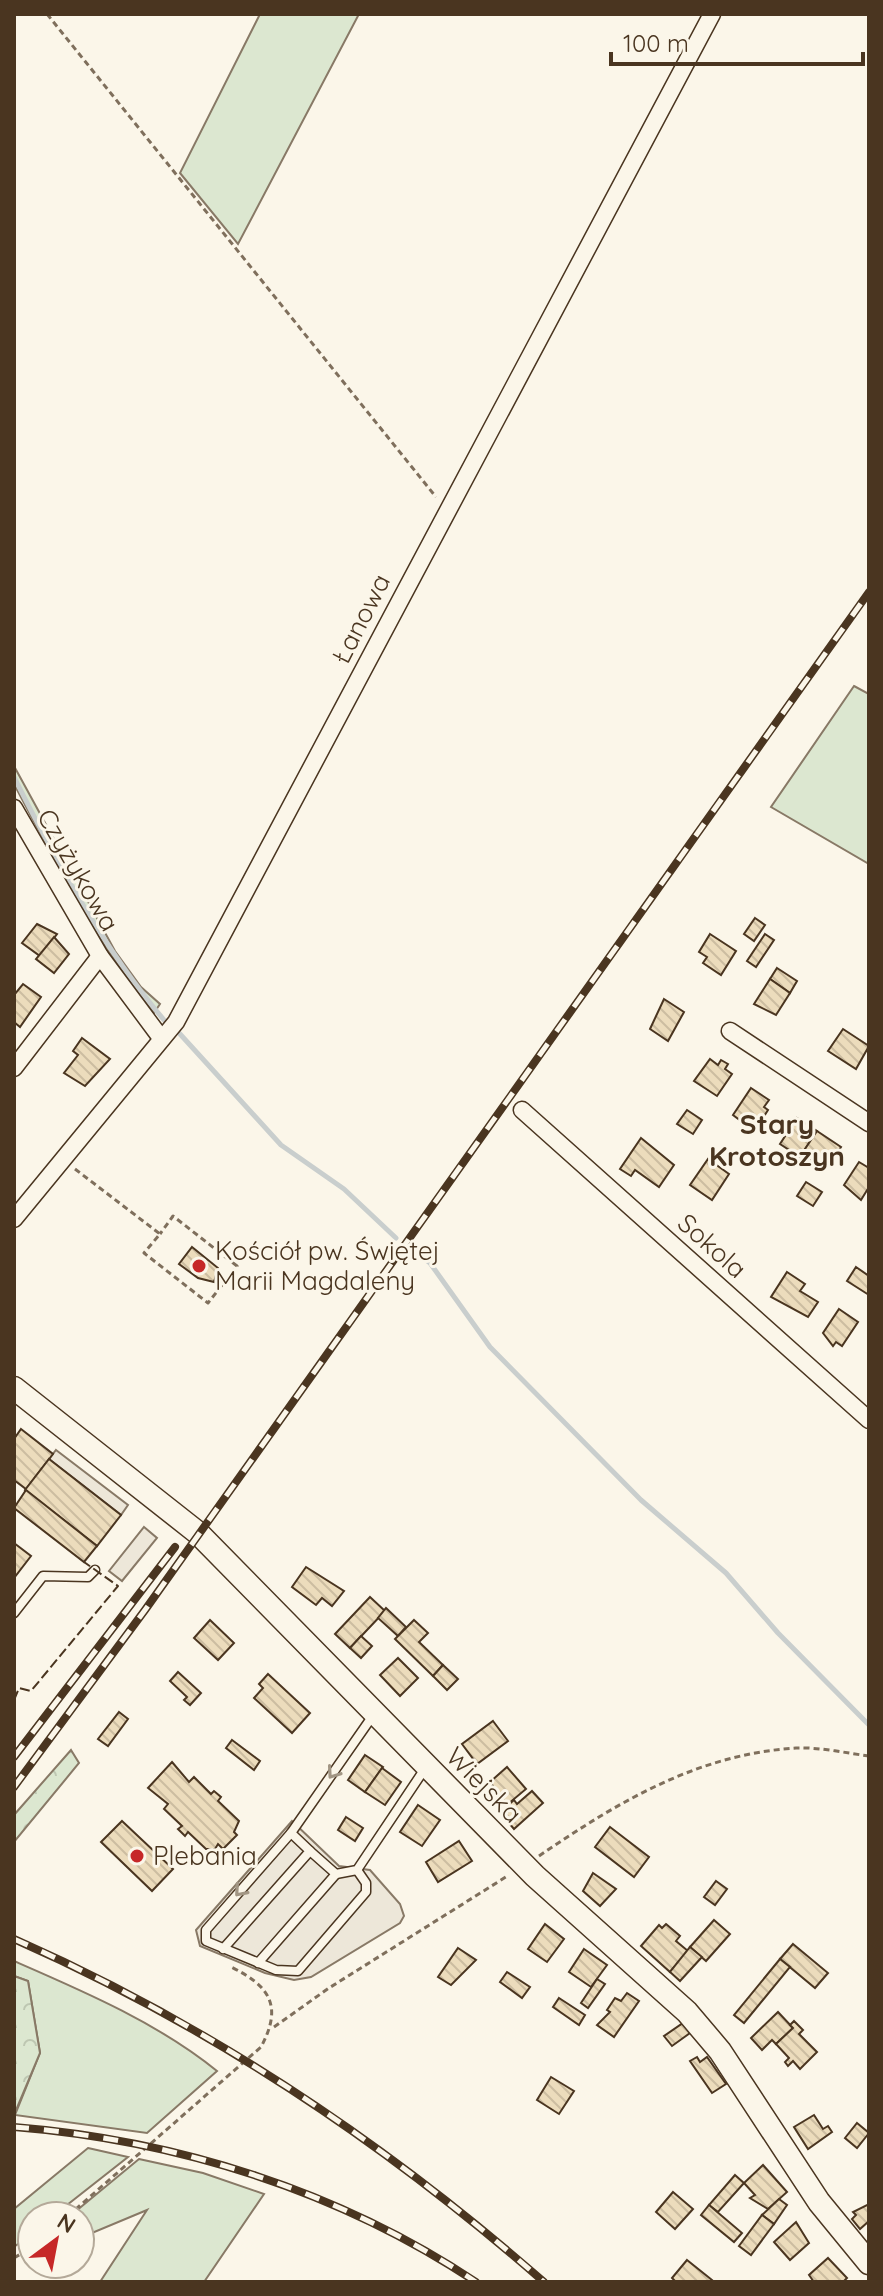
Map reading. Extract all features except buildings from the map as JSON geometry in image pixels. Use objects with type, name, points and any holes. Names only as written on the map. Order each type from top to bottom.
[{"type":"street","name":"Łanowa","points":[[14,1219],[176,1022],[446,509],[712,14]]},
{"type":"street","name":"Czyżykowa","points":[[14,808],[100,956],[161,1038]]},
{"type":"street","name":"Czyżykowa","points":[[14,1068],[100,956]]},
{"type":"street","points":[[730,1031],[869,1123]]},
{"type":"street","name":"Sokola","points":[[522,1110],[869,1420]]},
{"type":"street","name":"Wiejska","points":[[14,1388],[198,1533],[535,1876],[687,2012],[710,2037],[819,2202],[869,2263]]},
{"type":"lane","points":[[14,1613],[43,1576],[88,1577],[95,1570]]},
{"type":"lane","points":[[357,1870],[366,1883],[366,1892],[298,1971],[283,1972],[206,1941],[206,1930],[291,1833],[375,1713]]},
{"type":"lane","points":[[258,1963],[336,1874],[357,1870],[427,1766]]},
{"type":"lane","points":[[291,1833],[336,1874]]},
{"type":"lane","points":[[223,1949],[310,1851]]},
{"type":"path","points":[[47,14],[446,509]]},
{"type":"path","points":[[63,1159],[160,1234]]},
{"type":"path","points":[[173,1216],[237,1266],[208,1303],[144,1253],[160,1234],[173,1216]]},
{"type":"path","points":[[533,1860],[644,1789],[705,1764],[798,1748],[869,1756]]},
{"type":"path","points":[[86,2200],[261,2047],[272,2029],[329,1988],[516,1871]]},
{"type":"path","points":[[220,1961],[259,1981],[272,2009],[272,2029]]},
{"type":"green space","points":[[260,14],[359,14],[238,244],[180,173]]},
{"type":"green space","points":[[854,686],[869,694],[869,864],[771,807]]},
{"type":"green space","points":[[14,766],[115,951],[141,987],[160,1004],[154,1013],[106,948],[32,818],[14,784]]},
{"type":"green space","points":[[71,1750],[79,1763],[14,1842],[14,1815]]},
{"type":"green space","points":[[14,1961],[145,2023],[217,2071],[147,2133],[15,2115],[40,2053],[28,1981],[14,1976]]},
{"type":"green space","points":[[14,1976],[28,1981],[40,2053],[14,2115]]},
{"type":"green space","points":[[88,2148],[128,2157],[73,2200],[25,2200]]},
{"type":"green space","points":[[139,2159],[203,2173],[264,2194],[204,2282],[100,2282],[147,2210],[96,2231],[96,2200],[89,2200]]},
{"type":"green space","points":[[16,2207],[14,2247],[14,2209]]},
{"type":"shaded area","points":[[56,1450],[128,1505],[121,1515],[49,1459]]},
{"type":"shaded area","points":[[144,1527],[157,1538],[122,1581],[109,1571]]},
{"type":"shaded area","points":[[292,1821],[339,1866],[370,1870],[400,1904],[404,1916],[400,1923],[311,1977],[294,1980],[265,1973],[200,1946],[196,1930]]},
{"type":"waterway","points":[[14,777],[101,934],[164,1020]]},
{"type":"waterway","points":[[180,1034],[281,1145],[344,1189],[396,1238]]},
{"type":"waterway","points":[[417,1253],[430,1263],[490,1347],[641,1500],[726,1573],[778,1633],[869,1725]]},
{"type":"railway","points":[[14,1787],[145,1610],[869,592]]},
{"type":"railway","points":[[14,1757],[175,1547]]},
{"type":"railway","points":[[14,1939],[157,2009],[292,2090],[421,2181],[544,2282]]},
{"type":"railway","points":[[14,2127],[136,2144],[255,2175],[369,2221],[476,2282]]},
{"type":"fence","points":[[14,1700],[19,1688],[31,1691],[118,1586],[84,1562]]},
{"type":"place","name":"Kościół pw. Świętej Marii Magdaleny","points":[[199,1266]]},
{"type":"place","name":"Plebania","points":[[137,1856]]},
{"type":"district","name":"Stary Krotoszyn","points":[[777,1140]]}]
